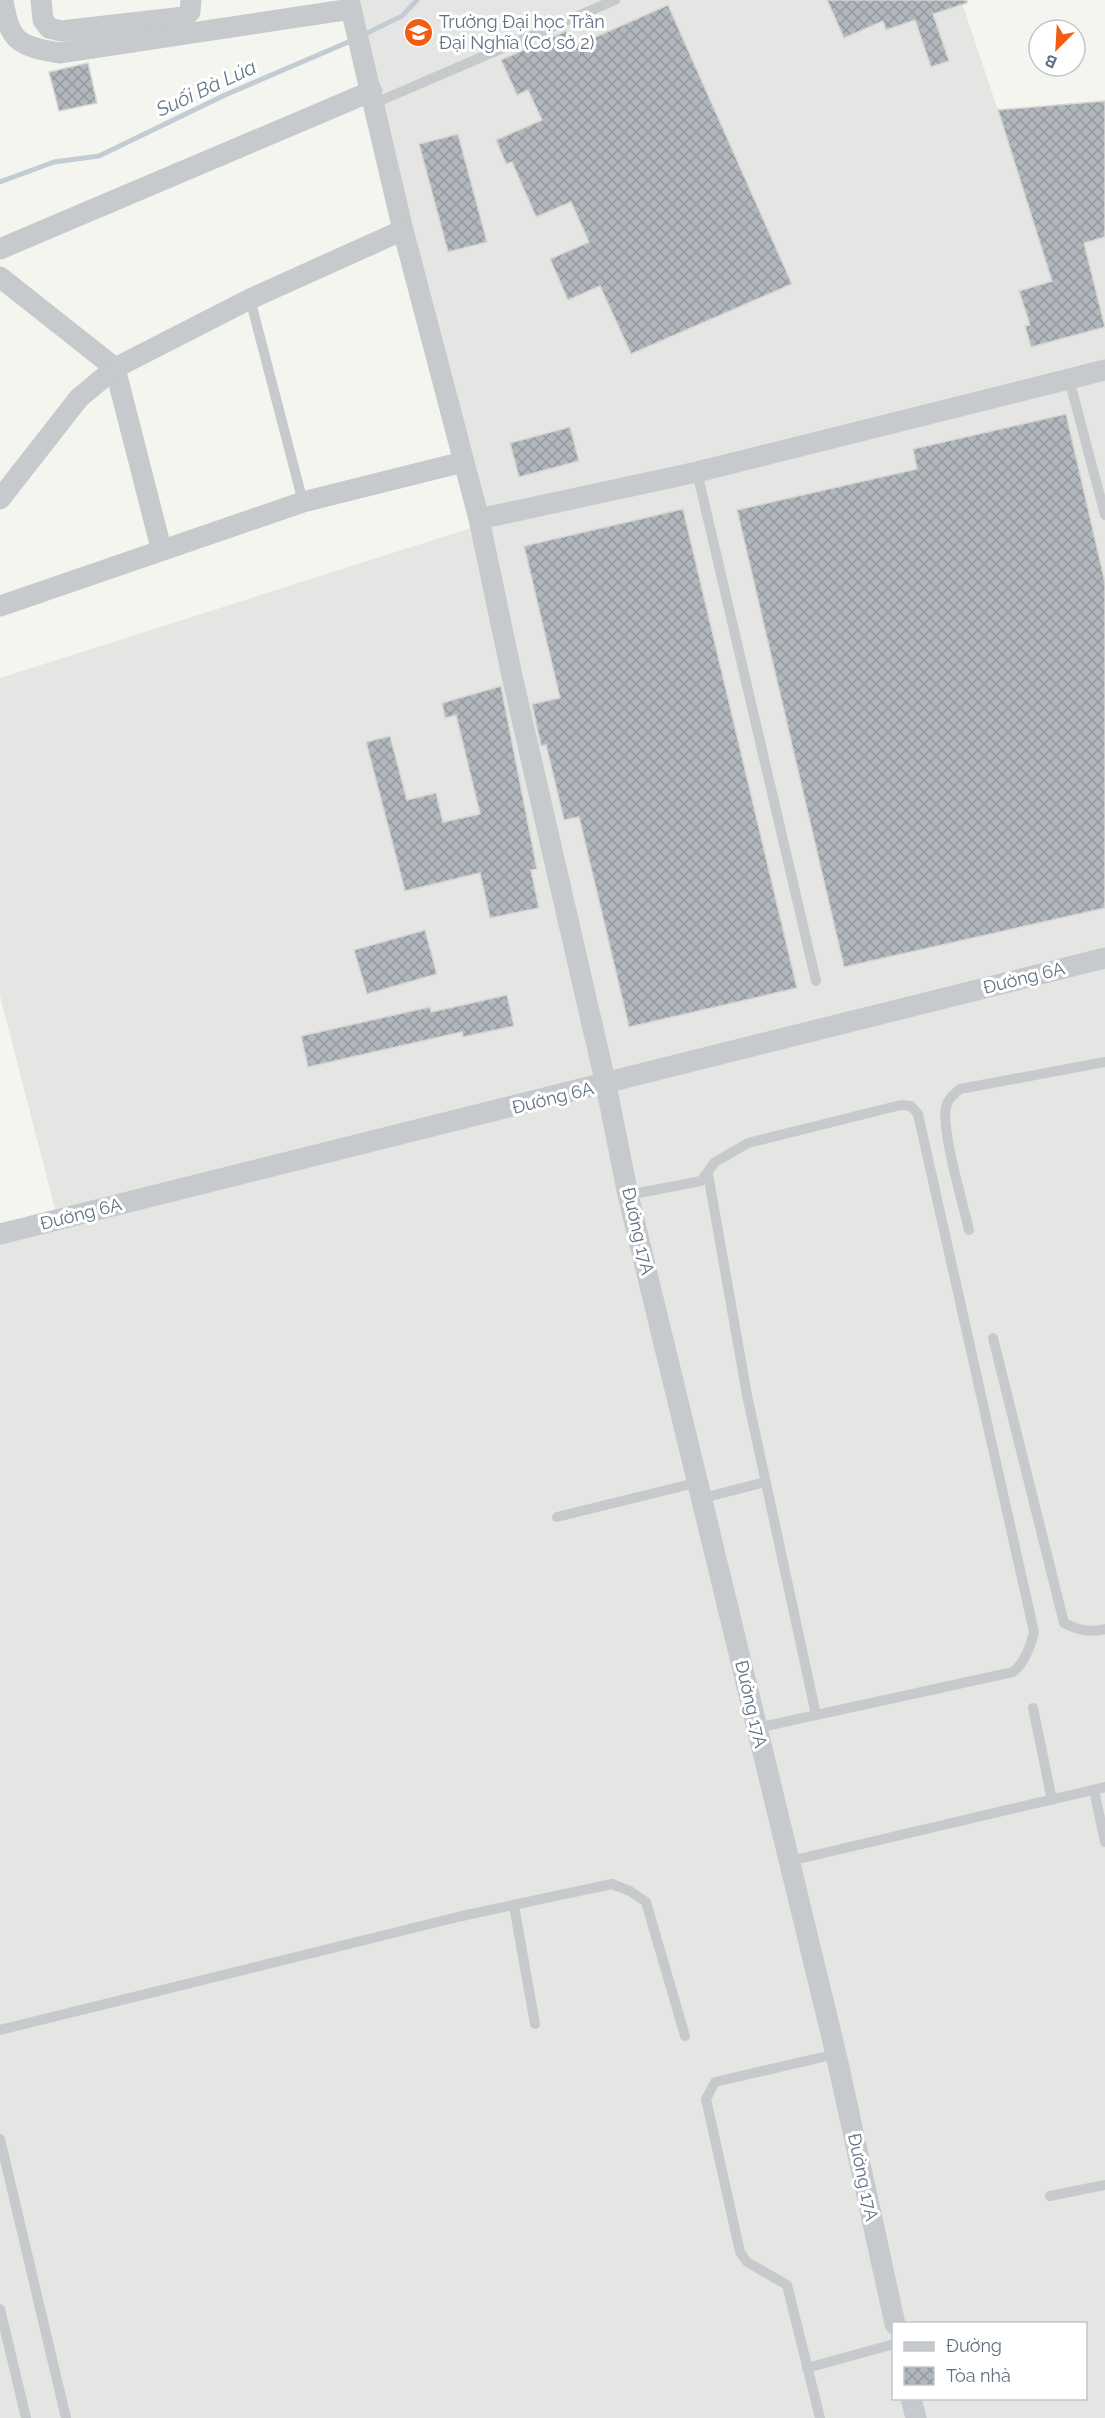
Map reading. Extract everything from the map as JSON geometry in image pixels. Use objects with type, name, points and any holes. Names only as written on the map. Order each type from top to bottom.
[{"type":"street","points":[[0,249],[372,91],[352,10],[58,53],[23,43],[7,27],[3,0]]},
{"type":"street","points":[[40,0],[43,20],[49,28],[61,31],[184,17],[190,12],[191,0]]},
{"type":"street","name":"Đường 17A","points":[[372,91],[403,230],[479,519],[514,688],[606,1085],[628,1195],[836,2054],[895,2322]]},
{"type":"street","points":[[0,499],[79,398],[115,368],[250,298],[403,230]]},
{"type":"street","points":[[0,277],[115,368],[161,548]]},
{"type":"street","points":[[479,519],[697,472],[1105,370]]},
{"type":"street","points":[[0,606],[161,548],[303,502],[463,462]]},
{"type":"street","name":"Đường 6A","points":[[0,1234],[606,1085],[1105,958]]},
{"type":"street","points":[[912,2400],[916,2418]]},
{"type":"lane","points":[[372,91],[615,0]]},
{"type":"lane","points":[[250,298],[303,502]]},
{"type":"lane","points":[[1069,379],[1105,515]]},
{"type":"lane","points":[[697,472],[816,981]]},
{"type":"lane","points":[[969,1230],[946,1133],[946,1108],[950,1098],[960,1089],[1105,1062]]},
{"type":"lane","points":[[628,1195],[701,1181],[715,1162],[748,1143],[901,1104],[911,1106],[918,1114],[1034,1632],[1018,1668],[1013,1672],[757,1728]]},
{"type":"lane","points":[[708,1174],[747,1395],[816,1715]]},
{"type":"lane","points":[[993,1338],[1064,1623],[1078,1630],[1094,1632],[1105,1629]]},
{"type":"lane","points":[[557,1517],[701,1490],[765,1482]]},
{"type":"lane","points":[[1033,1708],[1052,1800]]},
{"type":"lane","points":[[790,1861],[1099,1789],[1105,1842]]},
{"type":"lane","points":[[0,2030],[462,1916],[612,1884],[630,1891],[646,1902],[686,2036]]},
{"type":"lane","points":[[514,1906],[535,2024]]},
{"type":"lane","points":[[820,2418],[787,2285],[747,2262],[740,2252],[706,2098],[715,2082],[836,2054]]},
{"type":"lane","points":[[0,2139],[66,2418]]},
{"type":"lane","points":[[1050,2196],[1105,2185]]},
{"type":"lane","points":[[0,2309],[26,2418]]},
{"type":"lane","points":[[807,2368],[892,2345]]},
{"type":"shaded area","points":[[356,0],[961,0],[998,110],[1105,101],[1105,363],[695,466],[484,512]]},
{"type":"shaded area","points":[[1105,377],[1105,2418],[0,2418],[0,1225],[56,1213],[0,996],[0,678],[474,527]]},
{"type":"building","points":[[827,0],[967,0],[967,3],[933,14],[949,61],[931,67],[915,20],[886,30],[883,21],[844,38]]},
{"type":"building","points":[[668,5],[792,284],[631,354],[600,286],[568,300],[550,259],[589,242],[571,202],[536,217],[512,162],[506,164],[496,140],[542,120],[528,90],[517,95],[501,60],[566,31],[573,47]]},
{"type":"building","points":[[88,63],[97,103],[59,111],[49,72]]},
{"type":"building","points":[[1105,101],[1105,237],[1084,243],[1105,327],[1031,347],[1025,326],[1030,325],[1019,291],[1052,281],[998,110]]},
{"type":"building","points":[[458,134],[487,242],[448,252],[419,144]]},
{"type":"building","points":[[1066,414],[1105,582],[1105,908],[844,967],[737,510],[917,469],[913,449]]},
{"type":"building","points":[[570,427],[579,461],[519,477],[510,443]]},
{"type":"building","points":[[683,509],[797,988],[629,1027],[579,817],[564,820],[546,745],[541,746],[532,704],[560,698],[524,546]]},
{"type":"building","points":[[501,686],[537,869],[531,870],[539,908],[490,918],[480,873],[405,891],[366,742],[390,736],[407,800],[436,793],[443,822],[480,814],[456,715],[445,718],[442,703]]},
{"type":"building","points":[[425,930],[437,974],[367,994],[354,950]]},
{"type":"building","points":[[507,995],[514,1026],[463,1037],[462,1032],[308,1067],[301,1036],[430,1007],[431,1012]]},
{"type":"waterway","name":"Suối Bà Lúa","points":[[361,36],[402,16],[417,0]]},
{"type":"waterway","name":"Suối Bà Lúa","points":[[0,182],[54,162],[99,156],[225,95],[353,40]]},
{"type":"place","name":"Trường Đại học Trần Đại Nghĩa (Cơ sở 2)","points":[[418,32]]}]
